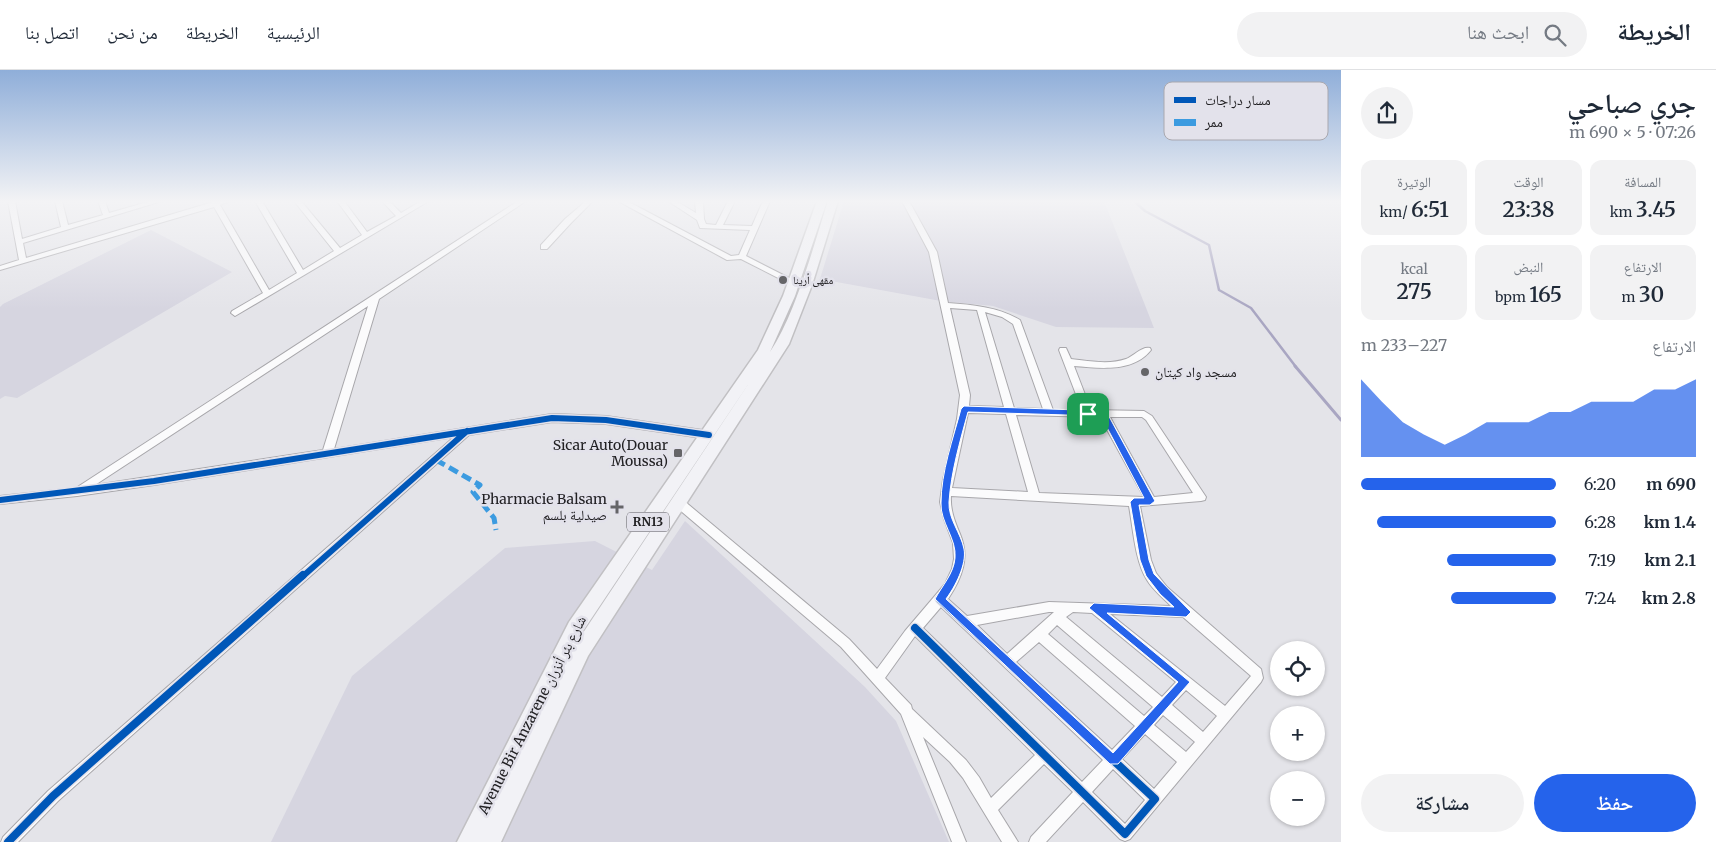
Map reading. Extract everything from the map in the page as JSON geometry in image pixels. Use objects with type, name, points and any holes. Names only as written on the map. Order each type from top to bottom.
[{"type":"main road","name":"Avenue Bir Anzarene شارع بئر أنزران","points":[[468,842],[575,628],[764,351],[778,323],[809,237]]},
{"type":"main road","name":"Avenue Bir Anzarene شارع بئر أنزران","points":[[490,842],[582,650],[782,344],[806,285],[821,237]]},
{"type":"street","points":[[18,237],[23,262]]},
{"type":"street","points":[[19,242],[37,237]]},
{"type":"street","points":[[0,268],[106,237]]},
{"type":"street","points":[[235,237],[268,294]]},
{"type":"street","points":[[280,237],[302,274]]},
{"type":"street","points":[[327,237],[339,252]]},
{"type":"street","points":[[235,313],[364,237]]},
{"type":"street","points":[[77,492],[468,237]]},
{"type":"street","points":[[544,247],[554,237]]},
{"type":"street","points":[[688,237],[730,258],[742,257],[793,282]]},
{"type":"street","points":[[701,244],[707,237]]},
{"type":"street","points":[[742,257],[752,237]]},
{"type":"street","points":[[878,678],[915,628],[948,589],[960,560],[960,549],[948,520],[945,503],[964,409],[962,377],[933,252],[925,237]]},
{"type":"street","points":[[327,454],[375,298]]},
{"type":"street","points":[[946,305],[980,308],[1005,315],[1017,322],[1049,413]]},
{"type":"street","points":[[980,308],[1035,497]]},
{"type":"street","points":[[1063,350],[1088,414]]},
{"type":"street","points":[[1068,362],[1124,363],[1147,350]]},
{"type":"street","points":[[946,492],[1134,502],[1201,497],[1150,418],[1137,412],[1088,414],[964,409]]},
{"type":"street","points":[[1103,413],[1150,501]]},
{"type":"street","points":[[0,500],[77,492],[552,418],[606,420],[709,434]]},
{"type":"street","points":[[8,842],[53,796],[467,431]]},
{"type":"street","points":[[915,628],[1125,834],[1257,678],[1258,673],[1186,612],[1150,576],[1144,560],[1134,502]]},
{"type":"street","points":[[679,503],[845,643],[906,710],[951,752],[968,774],[1011,842]]},
{"type":"street","points":[[940,599],[1155,799]]},
{"type":"street","points":[[966,622],[1049,607],[1186,612]]},
{"type":"street","points":[[1008,661],[1057,617],[1071,607]]},
{"type":"street","points":[[1094,608],[1226,715]]},
{"type":"street","points":[[1057,617],[1203,740]]},
{"type":"street","points":[[1039,634],[1186,761]]},
{"type":"street","points":[[1036,842],[1146,727],[1185,682]]},
{"type":"street","points":[[906,710],[959,842]]},
{"type":"street","points":[[989,809],[1045,754]]},
{"type":"shaded area","points":[[137,237],[165,237],[232,272],[17,398],[5,396],[0,399],[0,307]]},
{"type":"shaded area","points":[[833,237],[1118,237],[1154,328],[1056,327],[993,306],[941,301],[820,279]]},
{"type":"shaded area","points":[[685,521],[865,687],[896,721],[949,842],[271,842],[352,676],[505,548],[595,541],[652,570]]},
{"type":"waterway","points":[[1194,237],[1209,245],[1219,290],[1251,308],[1296,367]]},
{"type":"waterway","points":[[1295,366],[1341,420]]},
{"type":"marked path","points":[[436,460],[480,485],[473,492],[494,518],[496,530]]},
{"type":"cycle path","points":[[0,500],[154,481],[552,418],[606,420],[709,435]]},
{"type":"cycle path","points":[[8,842],[53,796],[467,431]]},
{"type":"cycle path","points":[[915,628],[1125,834],[1155,799],[940,599]]},
{"type":"place","name":"مقهى أرينا","points":[[783,280]]},
{"type":"place","name":"مسجد واد كيتان","points":[[1145,372]]},
{"type":"place","name":"Sicar Auto(Douar Moussa)","points":[[678,453]]},
{"type":"place","name":"Pharmacie Balsam صيدلية بلسم","points":[[617,507]]},
{"type":"route","points":[[964,409],[1088,414],[1103,413],[1150,501],[1134,502],[1144,560],[1150,576],[1186,612],[1094,608],[1185,682],[1114,760],[940,599],[948,589],[960,560],[960,549],[948,520],[945,503],[952,460],[964,409]]}]
